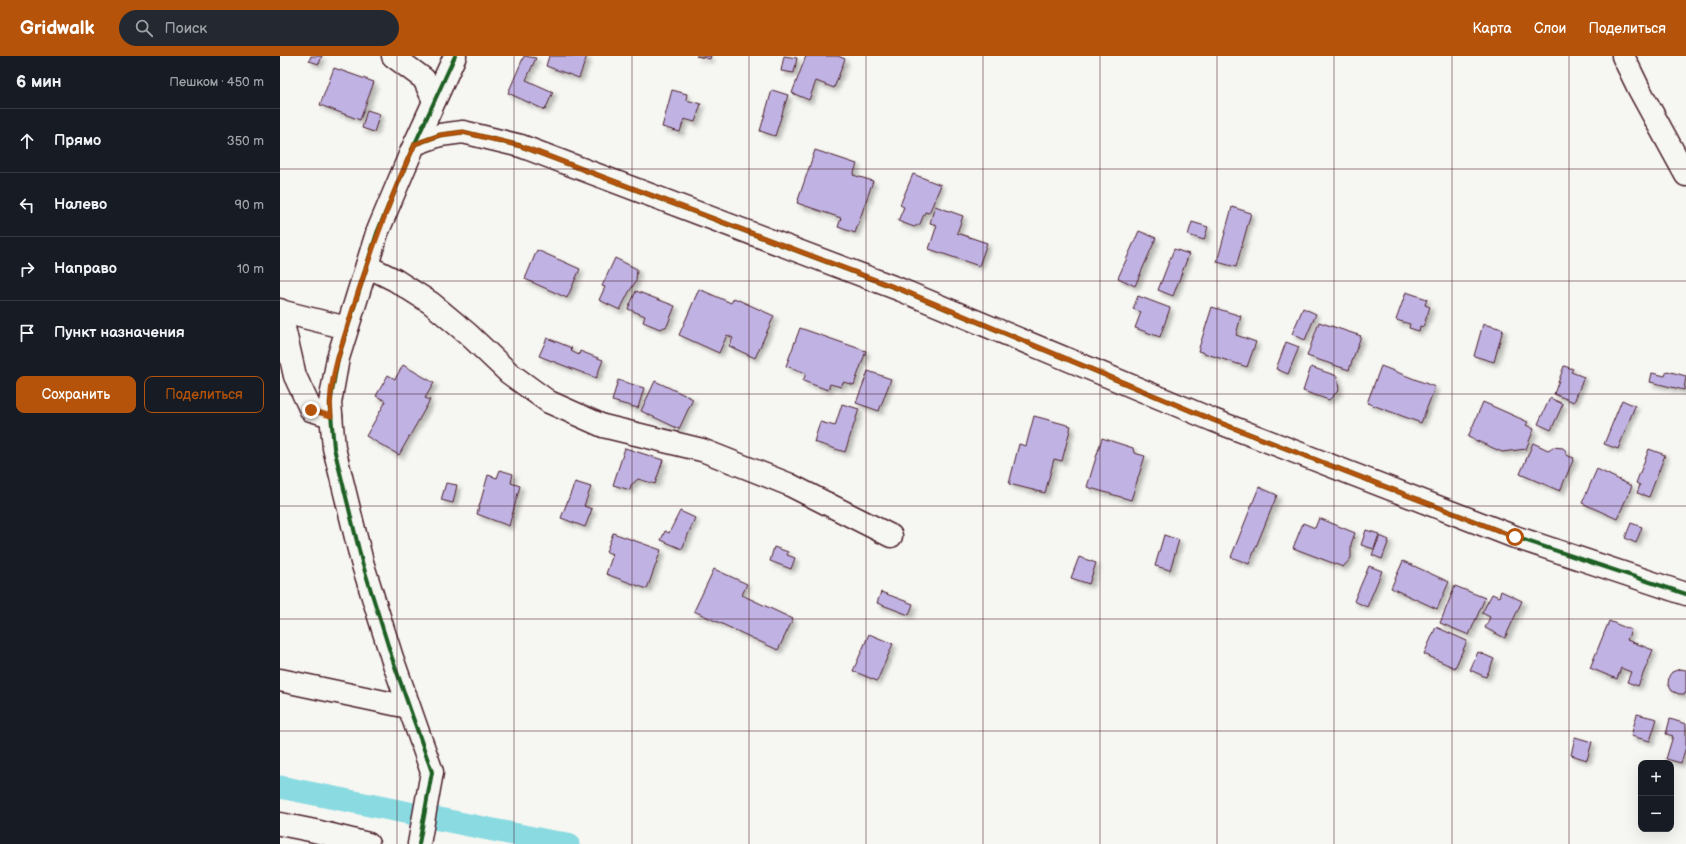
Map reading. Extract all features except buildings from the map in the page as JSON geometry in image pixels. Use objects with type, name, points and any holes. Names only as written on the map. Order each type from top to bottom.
[{"type":"street","points":[[393,56],[424,79],[434,101]]},
{"type":"street","points":[[419,844],[432,772],[408,707],[362,562],[334,448],[330,403],[338,358],[377,233],[455,56]]},
{"type":"street","points":[[1623,56],[1639,89],[1686,175]]},
{"type":"street","points":[[415,144],[440,135],[463,132],[521,146],[902,290],[1213,420],[1508,534],[1686,594]]},
{"type":"street","points":[[367,266],[395,280],[431,304],[468,334],[509,374],[549,402],[604,426],[702,450],[788,484],[891,536]]},
{"type":"street","points":[[331,416],[311,410],[295,376],[280,310],[347,328]]},
{"type":"street","points":[[280,680],[408,707]]},
{"type":"street","points":[[280,824],[368,844]]},
{"type":"waterway","points":[[280,787],[568,844]]},
{"type":"cycle path","points":[[419,844],[432,772],[392,658],[362,562],[334,448],[330,403],[338,358],[377,233],[412,150],[455,56]]},
{"type":"cycle path","points":[[415,144],[440,135],[463,132],[521,146],[901,290],[1213,420],[1515,537],[1686,594]]},
{"type":"route","points":[[311,410],[331,416],[330,403],[338,358],[347,328],[377,233],[415,144],[440,135],[463,132],[521,146],[902,290],[1213,420],[1515,537]]}]
